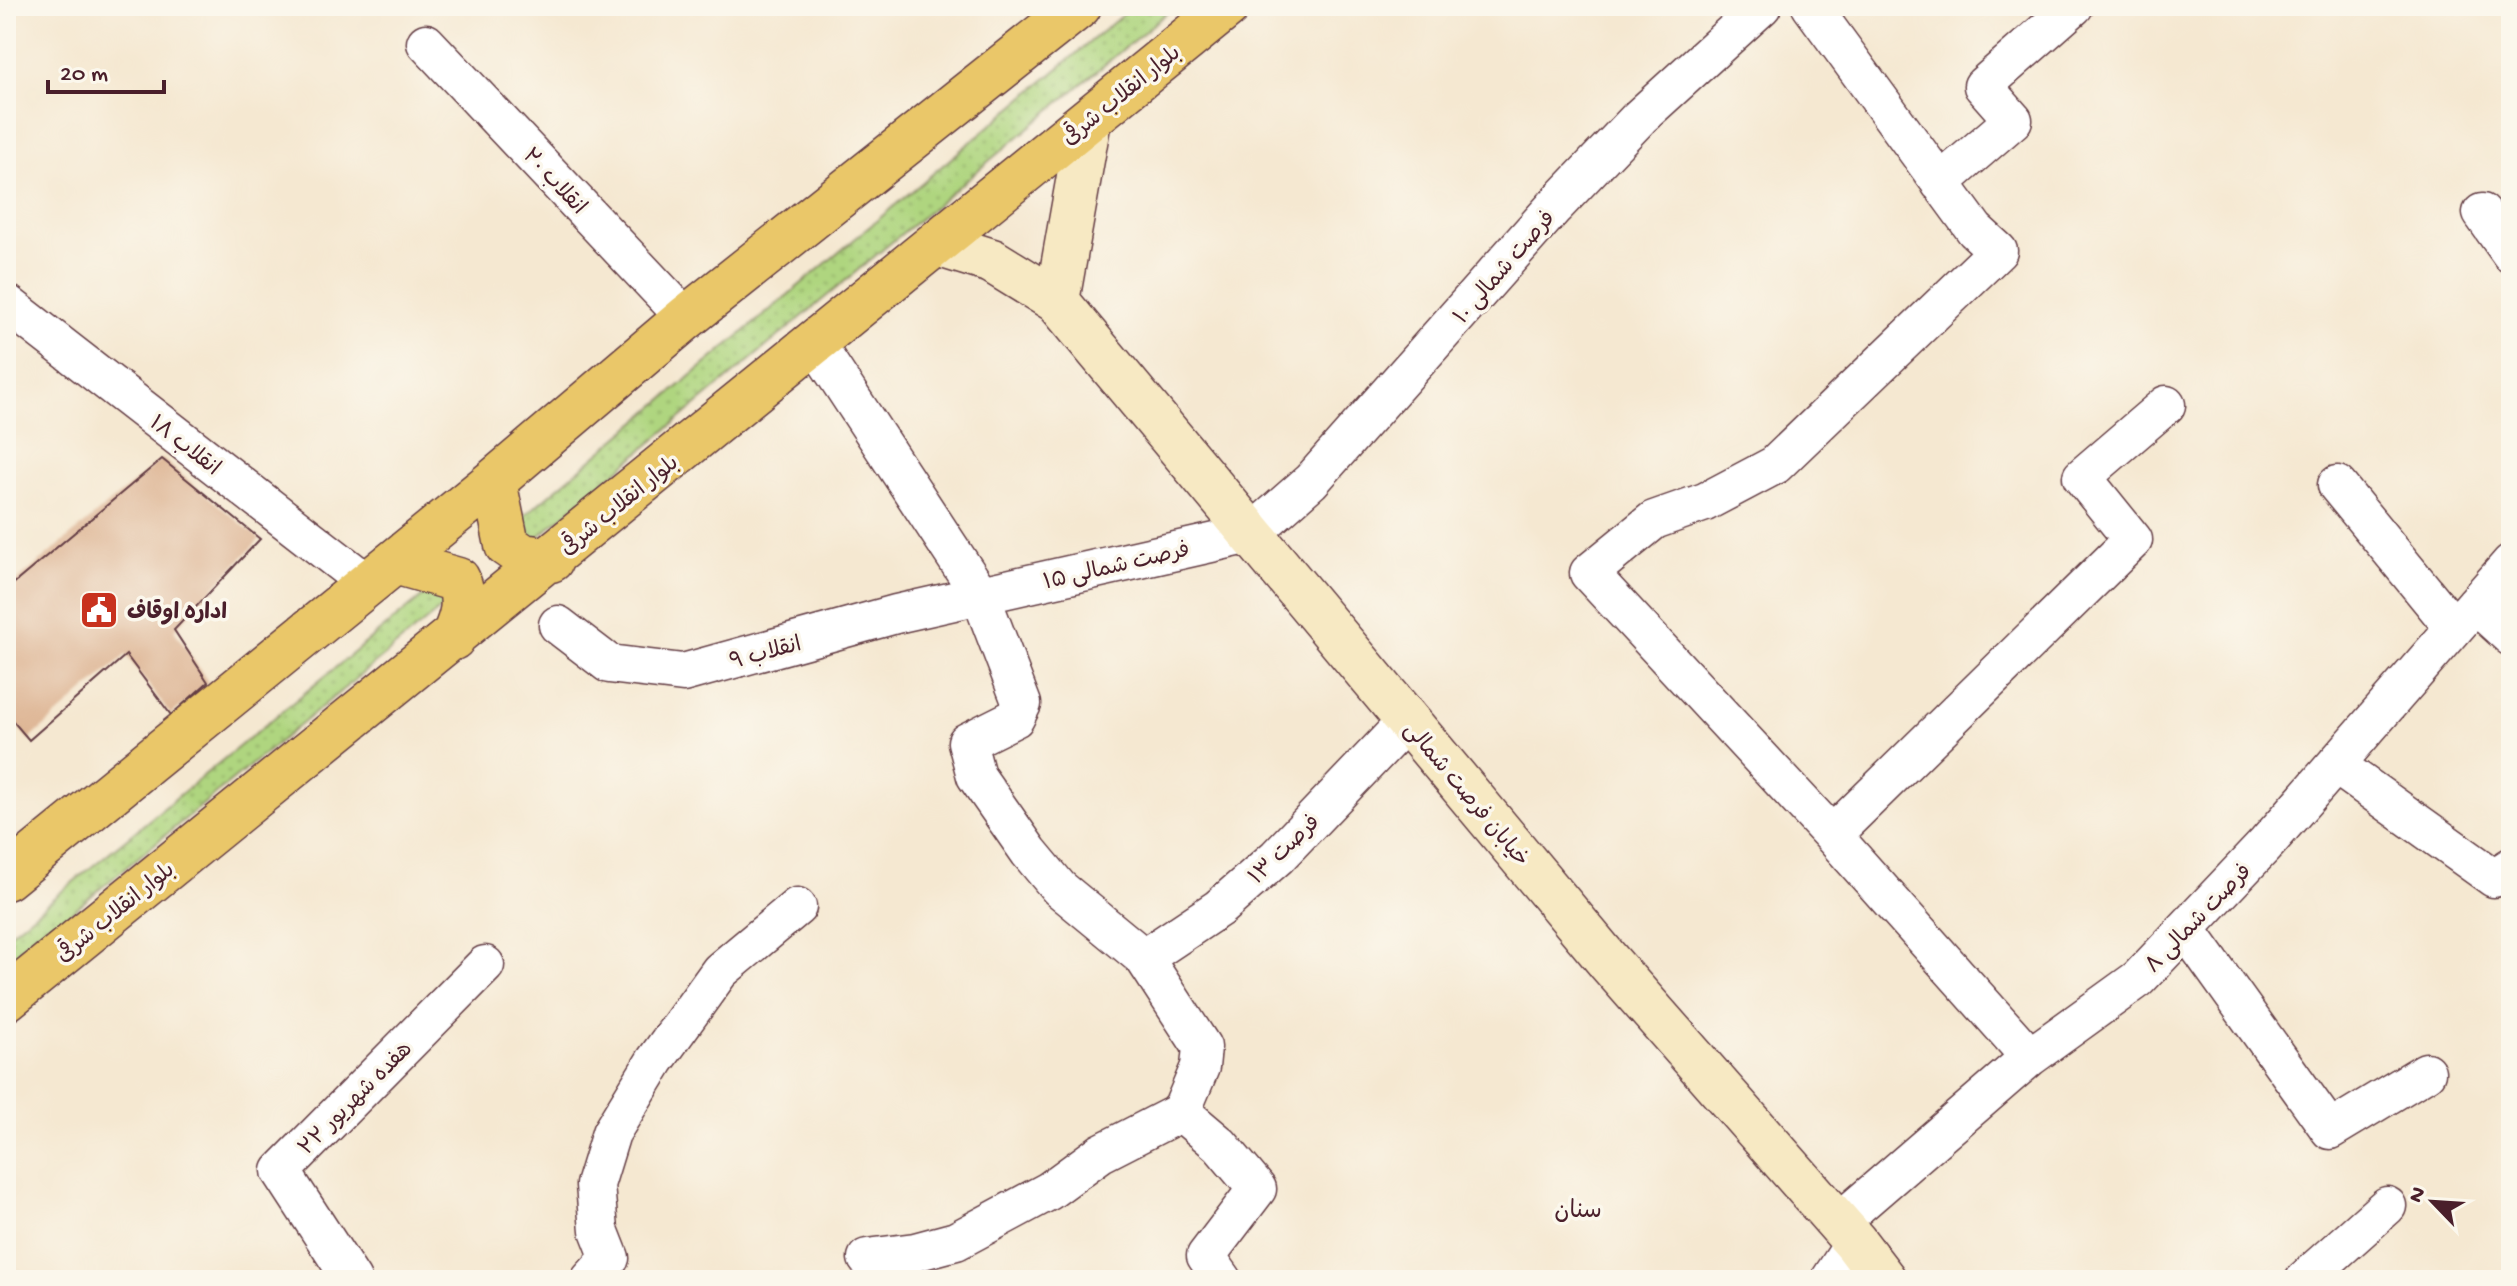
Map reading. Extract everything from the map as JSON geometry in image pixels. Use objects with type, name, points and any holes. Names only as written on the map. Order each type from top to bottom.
[{"type":"main road","points":[[6,878],[494,481],[686,318],[1079,6]]},
{"type":"main road","name":"بلوار انقلاب شرقی","points":[[6,999],[551,560],[1228,6]]},
{"type":"main road","points":[[494,481],[507,545],[523,556],[551,560]]},
{"type":"main road","points":[[382,573],[458,580],[464,594],[464,613],[453,638]]},
{"type":"street","name":"فرصت شمالی ۱۰","points":[[1251,534],[1311,481],[1554,207],[1640,117],[1762,6]]},
{"type":"street","points":[[1811,6],[1975,230],[1998,251],[1775,465],[1705,502],[1654,520],[1589,573],[1832,835],[2030,1057]]},
{"type":"street","points":[[1940,183],[2013,120],[1983,86],[2074,6]]},
{"type":"street","name":"انقلاب ۲۰","points":[[426,43],[686,318]]},
{"type":"street","points":[[1057,301],[1089,120]]},
{"type":"street","points":[[2482,213],[2511,254]]},
{"type":"street","name":"خیابان فرصت شمالی","points":[[937,244],[992,261],[1057,301],[1608,961],[1847,1232],[1884,1280]]},
{"type":"street","name":"انقلاب ۱۸","points":[[6,303],[382,573]]},
{"type":"street","points":[[815,343],[980,594],[1022,704],[1015,718],[967,742],[976,776],[1059,888],[1144,958],[1202,1047],[1200,1067],[1181,1112],[1101,1153],[1049,1191],[956,1241],[915,1252],[867,1258]]},
{"type":"street","points":[[1832,835],[2133,540],[2082,477],[2166,405]]},
{"type":"street","points":[[2337,485],[2465,616],[2511,637]]},
{"type":"street","name":"فرصت شمالی ۱۵","points":[[980,594],[1251,534]]},
{"type":"street","name":"فرصت شمالی ۸","points":[[1830,1280],[1847,1232],[2030,1057],[2138,979],[2336,765],[2511,563]]},
{"type":"street","name":"انقلاب ۹","points":[[558,625],[609,664],[683,673],[980,594]]},
{"type":"street","name":"فرصت ۱۳","points":[[1144,958],[1219,908],[1277,857],[1407,721]]},
{"type":"street","points":[[2336,765],[2494,878],[2511,867]]},
{"type":"street","points":[[590,1280],[610,1258],[599,1230],[595,1185],[611,1133],[655,1061],[720,971],[797,907]]},
{"type":"street","points":[[2186,929],[2330,1130],[2426,1072]]},
{"type":"street","name":"هفده شهریور ۲۲","points":[[352,1280],[281,1171],[485,965]]},
{"type":"street","points":[[1181,1112],[1220,1145],[1257,1189],[1206,1256],[1223,1280]]},
{"type":"street","points":[[2304,1280],[2387,1206]]},
{"type":"green space","points":[[1133,6],[1175,6],[533,541],[518,521]]},
{"type":"green space","points":[[433,588],[447,604],[6,966],[6,937]]},
{"type":"building","name":"اداره اوقاف","points":[[162,459],[260,539],[174,630],[208,682],[171,715],[126,655],[29,740],[6,713],[6,590]]},
{"type":"place","name":"اداره اوقاف","points":[[99,610]]},
{"type":"district","name":"سنان","points":[[1578,1209]]}]
